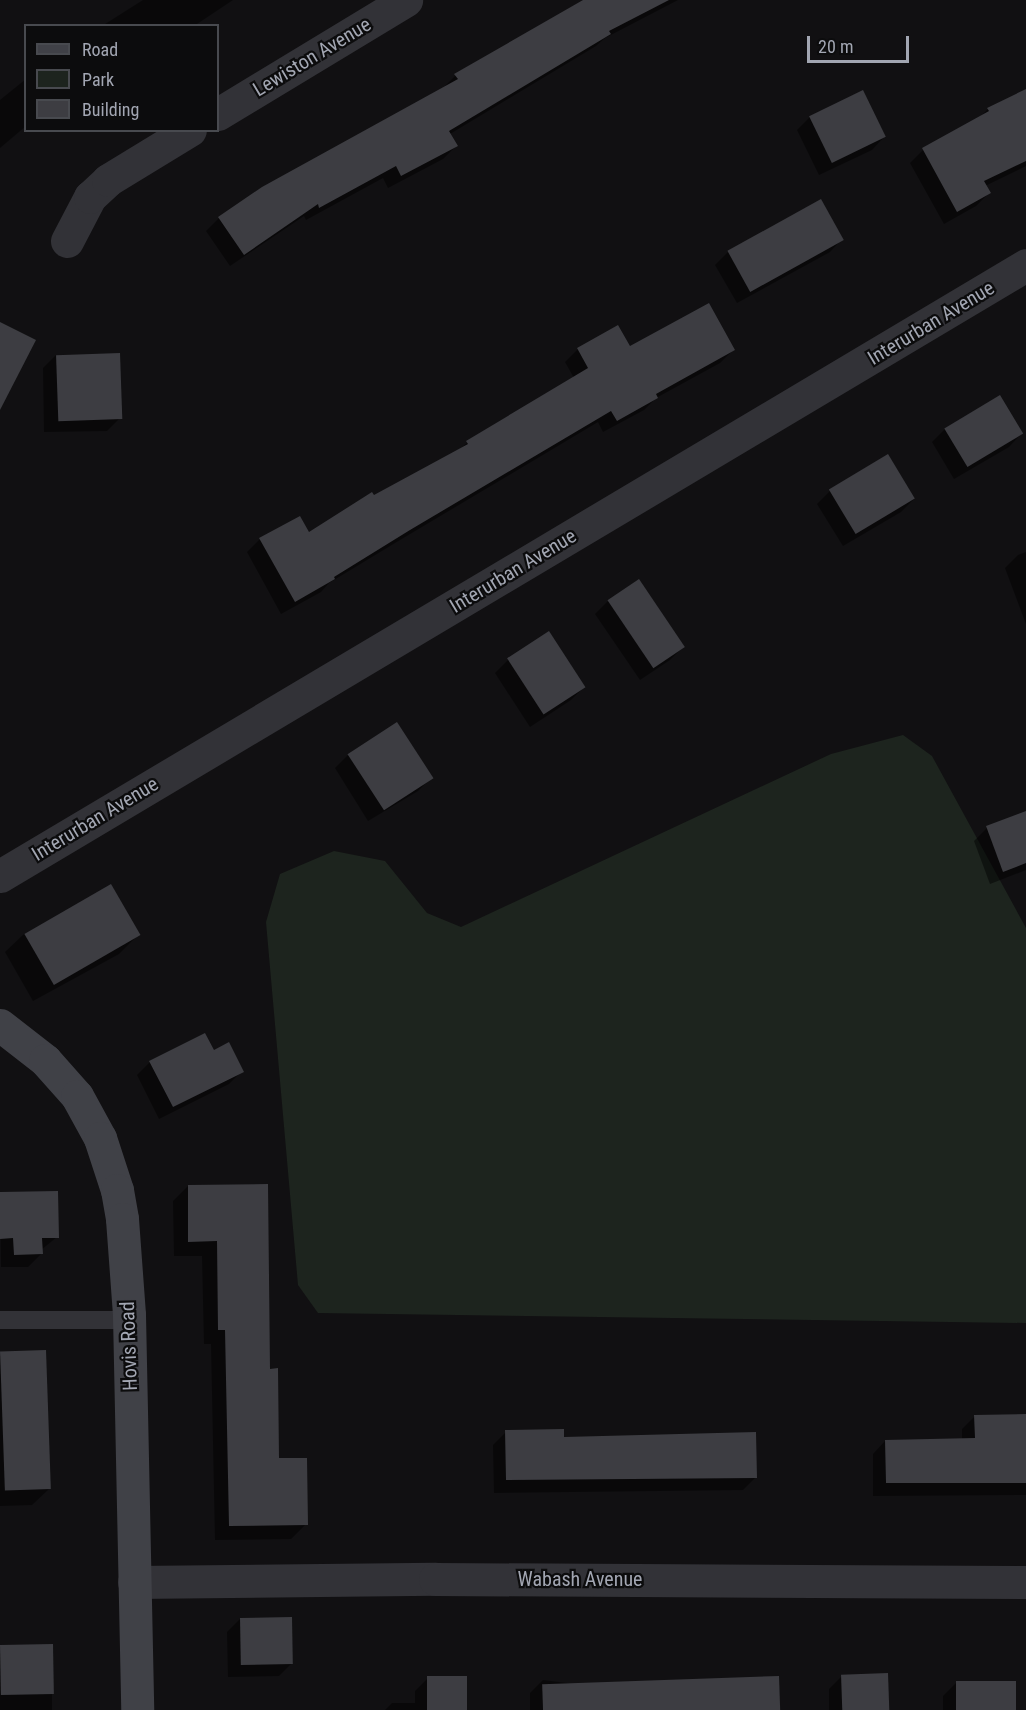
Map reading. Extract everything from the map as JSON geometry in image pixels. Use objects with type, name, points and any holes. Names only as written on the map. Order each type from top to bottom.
[{"type":"street","name":"Lewiston Avenue","points":[[219,113],[406,0]]},
{"type":"street","points":[[67,241],[90,197],[108,180],[187,132]]},
{"type":"street","name":"Interurban Avenue","points":[[0,876],[1026,265]]},
{"type":"street","name":"Hovis Road","points":[[0,1025],[45,1060],[76,1096],[100,1138],[117,1190],[122,1219],[129,1320],[137,1710]]},
{"type":"street","name":"Wabash Avenue","points":[[134,1582],[447,1579],[1026,1582]]},
{"type":"lane","points":[[0,1320],[129,1320]]},
{"type":"green space","points":[[903,735],[932,756],[1026,928],[1026,1323],[318,1313],[298,1285],[266,922],[280,874],[334,851],[385,861],[427,913],[461,927],[831,754]]},
{"type":"building","points":[[583,0],[669,0],[609,31],[611,34],[449,131],[458,146],[401,176],[396,166],[319,208],[318,204],[244,255],[218,217],[262,187],[458,79],[454,74]]},
{"type":"building","points":[[1026,89],[1026,161],[984,181],[991,193],[957,212],[922,148],[989,111],[987,108]]},
{"type":"building","points":[[863,90],[886,137],[832,163],[809,116]]},
{"type":"building","points":[[821,199],[844,240],[750,292],[727,251]]},
{"type":"building","points":[[709,303],[735,350],[656,394],[658,398],[617,421],[611,411],[410,530],[295,602],[259,538],[300,516],[309,532],[372,492],[374,495],[468,444],[466,441],[588,368],[577,348],[618,325],[630,346]]},
{"type":"building","points":[[0,322],[36,340],[0,410]]},
{"type":"building","points":[[120,353],[122,419],[58,421],[56,355]]},
{"type":"building","points":[[1000,395],[1023,434],[967,467],[944,428]]},
{"type":"building","points":[[888,454],[915,499],[856,534],[829,490]]},
{"type":"building","points":[[639,579],[685,647],[653,668],[607,600]]},
{"type":"building","points":[[549,631],[585,687],[544,714],[507,658]]},
{"type":"building","points":[[397,722],[433,778],[384,810],[348,754]]},
{"type":"building","points":[[1026,811],[1026,863],[1003,872],[986,826]]},
{"type":"building","points":[[111,884],[140,935],[54,985],[24,934]]},
{"type":"building","points":[[205,1033],[214,1050],[229,1042],[244,1072],[173,1107],[149,1061]]},
{"type":"building","points":[[268,1184],[270,1369],[278,1368],[279,1458],[307,1458],[308,1525],[229,1526],[225,1330],[218,1330],[217,1241],[188,1242],[188,1185]]},
{"type":"building","points":[[58,1191],[59,1238],[42,1238],[43,1254],[14,1255],[13,1238],[0,1239],[0,1192]]},
{"type":"building","points":[[46,1350],[51,1489],[5,1491],[0,1352]]},
{"type":"building","points":[[1026,1414],[1026,1483],[886,1483],[885,1440],[975,1438],[974,1415]]},
{"type":"building","points":[[564,1429],[564,1437],[756,1432],[757,1478],[506,1480],[505,1430]]},
{"type":"building","points":[[292,1617],[293,1664],[241,1665],[240,1618]]},
{"type":"building","points":[[53,1644],[54,1694],[1,1695],[0,1645]]},
{"type":"building","points":[[888,1673],[889,1710],[842,1710],[841,1675]]},
{"type":"building","points":[[427,1676],[467,1676],[467,1710],[427,1710]]},
{"type":"building","points":[[779,1676],[780,1710],[543,1710],[542,1684]]},
{"type":"building","points":[[956,1681],[1016,1681],[1016,1710],[956,1710]]}]
